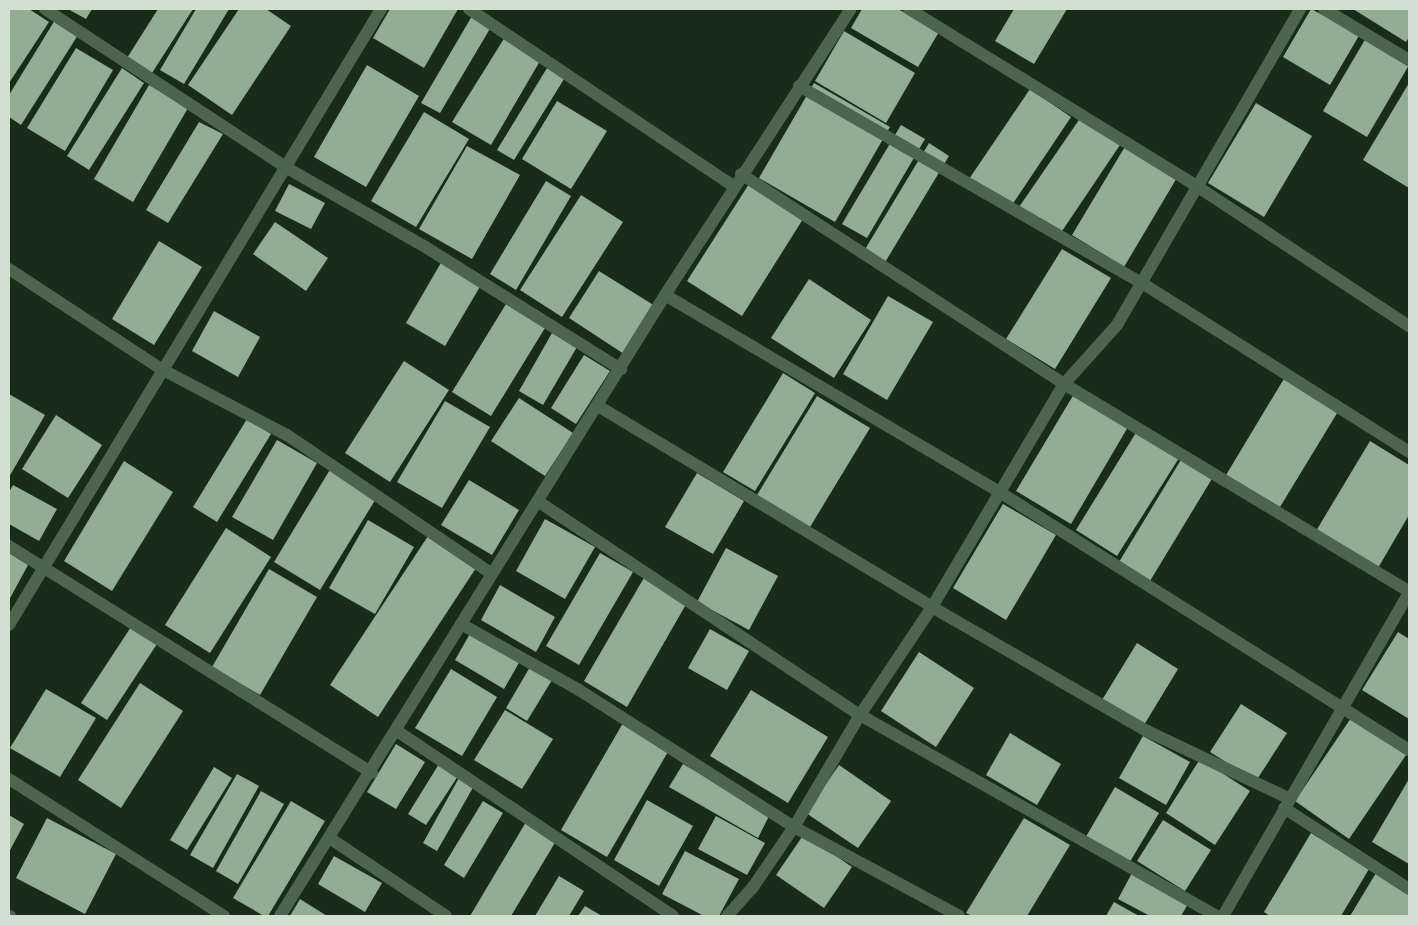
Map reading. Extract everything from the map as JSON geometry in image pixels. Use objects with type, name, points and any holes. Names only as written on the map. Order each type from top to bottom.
[{"type":"street","points":[[45,9],[286,168],[427,248],[621,369]]},
{"type":"street","points":[[9,625],[45,570],[163,370],[381,9]]},
{"type":"street","points":[[469,9],[733,186]]},
{"type":"street","points":[[280,916],[332,839],[491,573],[539,502],[733,186],[851,9]]},
{"type":"street","points":[[909,9],[1198,187],[1409,326]]},
{"type":"street","points":[[727,916],[753,887],[794,828],[860,715],[932,607],[1064,384],[1117,325],[1300,9]]},
{"type":"street","points":[[1324,9],[1409,60]]},
{"type":"street","points":[[799,86],[1142,283],[1409,452]]},
{"type":"street","points":[[741,174],[1064,384],[1409,592],[1223,916]]},
{"type":"street","points":[[9,268],[163,370],[287,434],[491,573]]},
{"type":"street","points":[[665,295],[1001,493],[1341,709],[1409,750]]},
{"type":"street","points":[[598,406],[932,607],[1147,731],[1287,804],[1409,889]]},
{"type":"street","points":[[539,502],[860,715],[1216,916]]},
{"type":"street","points":[[9,546],[372,773]]},
{"type":"street","points":[[461,624],[579,690],[794,828],[959,916]]},
{"type":"street","points":[[397,731],[673,916]]},
{"type":"street","points":[[9,780],[224,916]]},
{"type":"street","points":[[332,839],[446,916]]},
{"type":"building","points":[[9,9],[29,9],[49,22],[9,83]]},
{"type":"building","points":[[68,9],[92,9],[86,19]]},
{"type":"building","points":[[158,9],[193,9],[152,73],[127,58]]},
{"type":"building","points":[[196,9],[229,9],[184,84],[160,70]]},
{"type":"building","points":[[239,9],[266,9],[291,26],[232,115],[188,85]]},
{"type":"building","points":[[390,9],[458,9],[424,68],[373,38]]},
{"type":"building","points":[[862,9],[898,9],[939,32],[918,67],[851,28]]},
{"type":"building","points":[[1014,9],[1067,9],[1034,64],[995,41]]},
{"type":"building","points":[[1311,9],[1360,34],[1330,85],[1283,57]]},
{"type":"building","points":[[1353,9],[1409,9],[1409,37],[1406,42]]},
{"type":"building","points":[[472,16],[491,27],[440,113],[421,103]]},
{"type":"building","points":[[55,20],[78,35],[21,125],[9,117],[9,95]]},
{"type":"building","points":[[844,31],[915,73],[886,123],[815,81]]},
{"type":"building","points":[[505,37],[540,61],[491,145],[452,122]]},
{"type":"building","points":[[1366,38],[1409,65],[1367,137],[1323,111]]},
{"type":"building","points":[[76,48],[113,70],[65,151],[27,128]]},
{"type":"building","points":[[367,65],[419,96],[366,187],[314,157]]},
{"type":"building","points":[[122,68],[144,83],[89,170],[67,156]]},
{"type":"building","points":[[547,68],[564,79],[514,160],[497,150]]},
{"type":"building","points":[[814,83],[890,127],[835,222],[759,178]]},
{"type":"building","points":[[1409,83],[1409,188],[1363,160]]},
{"type":"building","points":[[149,85],[188,108],[133,202],[94,179]]},
{"type":"building","points":[[1030,89],[1071,117],[1008,211],[967,182]]},
{"type":"building","points":[[557,101],[607,131],[571,189],[522,159]]},
{"type":"building","points":[[1256,103],[1312,136],[1264,217],[1208,183]]},
{"type":"building","points":[[424,112],[469,139],[416,227],[371,201]]},
{"type":"building","points":[[1081,117],[1122,142],[1058,237],[1017,210]]},
{"type":"building","points":[[199,122],[223,134],[168,223],[146,210]]},
{"type":"building","points":[[901,125],[925,139],[867,238],[842,224]]},
{"type":"building","points":[[929,143],[949,156],[884,264],[864,251]]},
{"type":"building","points":[[1126,145],[1178,176],[1124,267],[1072,235]]},
{"type":"building","points":[[467,146],[520,175],[472,259],[419,229]]},
{"type":"building","points":[[546,181],[571,196],[516,290],[490,274]]},
{"type":"building","points":[[289,184],[325,203],[311,229],[275,211]]},
{"type":"building","points":[[749,184],[803,219],[742,316],[687,281]]},
{"type":"building","points":[[581,195],[623,222],[562,317],[520,290]]},
{"type":"building","points":[[275,222],[328,258],[306,291],[253,254]]},
{"type":"building","points":[[159,241],[202,267],[154,345],[112,319]]},
{"type":"building","points":[[1062,249],[1111,278],[1055,369],[1006,339]]},
{"type":"building","points":[[442,261],[481,285],[445,346],[406,323]]},
{"type":"building","points":[[599,271],[655,306],[624,354],[569,318]]},
{"type":"building","points":[[809,279],[871,320],[834,378],[771,338]]},
{"type":"building","points":[[888,296],[933,322],[887,400],[843,374]]},
{"type":"building","points":[[506,304],[545,328],[491,416],[452,392]]},
{"type":"building","points":[[214,311],[260,337],[238,377],[192,351]]},
{"type":"building","points":[[552,333],[577,347],[543,405],[519,391]]},
{"type":"building","points":[[584,355],[610,371],[576,424],[551,408]]},
{"type":"building","points":[[404,361],[449,390],[390,482],[345,453]]},
{"type":"building","points":[[1288,372],[1342,405],[1280,507],[1226,475]]},
{"type":"building","points":[[783,373],[815,393],[755,491],[723,472]]},
{"type":"building","points":[[9,394],[45,415],[9,477]]},
{"type":"building","points":[[1074,394],[1128,427],[1071,524],[1016,491]]},
{"type":"building","points":[[817,396],[870,428],[810,527],[757,495]]},
{"type":"building","points":[[519,398],[573,433],[545,476],[491,441]]},
{"type":"building","points":[[445,401],[490,427],[442,508],[397,482]]},
{"type":"building","points":[[56,415],[102,445],[68,498],[22,469]]},
{"type":"building","points":[[247,419],[271,434],[217,522],[193,507]]},
{"type":"building","points":[[1137,431],[1179,458],[1117,556],[1076,530]]},
{"type":"building","points":[[277,440],[317,463],[273,540],[232,517]]},
{"type":"building","points":[[1370,441],[1409,465],[1409,515],[1378,568],[1316,531]]},
{"type":"building","points":[[1182,458],[1213,477],[1150,581],[1119,562]]},
{"type":"building","points":[[124,461],[173,492],[112,591],[64,561]]},
{"type":"building","points":[[331,468],[377,497],[320,590],[274,562]]},
{"type":"building","points":[[697,473],[744,501],[713,554],[665,527]]},
{"type":"building","points":[[469,480],[519,510],[492,555],[441,525]]},
{"type":"building","points":[[13,485],[57,509],[39,541],[9,524],[9,492]]},
{"type":"building","points":[[1003,504],[1056,535],[1006,620],[953,588]]},
{"type":"building","points":[[545,519],[595,547],[565,599],[516,571]]},
{"type":"building","points":[[368,520],[414,547],[375,614],[329,588]]},
{"type":"building","points":[[226,528],[271,557],[210,653],[165,625]]},
{"type":"building","points":[[430,533],[478,565],[378,717],[330,685]]},
{"type":"building","points":[[726,548],[778,576],[749,630],[697,602]]},
{"type":"building","points":[[9,553],[28,565],[9,600]]},
{"type":"building","points":[[600,553],[633,572],[579,665],[546,646]]},
{"type":"building","points":[[269,569],[317,597],[260,695],[212,667]]},
{"type":"building","points":[[645,576],[688,601],[627,707],[584,681]]},
{"type":"building","points":[[500,585],[555,617],[536,652],[481,620]]},
{"type":"building","points":[[131,627],[157,644],[107,720],[81,703]]},
{"type":"building","points":[[710,629],[749,651],[727,690],[688,668]]},
{"type":"building","points":[[471,632],[520,661],[504,689],[455,660]]},
{"type":"building","points":[[1398,632],[1409,639],[1409,719],[1362,690]]},
{"type":"building","points":[[1137,643],[1178,669],[1144,725],[1102,700]]},
{"type":"building","points":[[919,652],[974,688],[936,747],[881,711]]},
{"type":"building","points":[[530,667],[552,680],[527,721],[506,708]]},
{"type":"building","points":[[451,669],[497,697],[462,756],[415,728]]},
{"type":"building","points":[[140,683],[183,711],[121,808],[78,780]]},
{"type":"building","points":[[46,689],[96,718],[60,777],[10,748]]},
{"type":"building","points":[[751,690],[828,737],[788,803],[710,756]]},
{"type":"building","points":[[1241,704],[1287,733],[1256,781],[1210,752]]},
{"type":"building","points":[[505,710],[553,739],[522,789],[474,760]]},
{"type":"building","points":[[1351,718],[1406,755],[1349,839],[1295,801]]},
{"type":"building","points":[[623,723],[669,750],[607,857],[561,830]]},
{"type":"building","points":[[1010,733],[1061,764],[1037,805],[986,775]]},
{"type":"building","points":[[1143,736],[1190,762],[1166,805],[1119,778]]},
{"type":"building","points":[[396,744],[425,762],[396,809],[367,792]]},
{"type":"building","points":[[1200,759],[1250,791],[1215,845],[1166,813]]},
{"type":"building","points":[[439,764],[458,776],[426,825],[408,814]]},
{"type":"building","points":[[683,764],[770,814],[758,838],[669,787]]},
{"type":"building","points":[[839,765],[891,801],[858,848],[806,813]]},
{"type":"building","points":[[214,767],[232,778],[187,850],[170,840]]},
{"type":"building","points":[[237,774],[259,786],[213,868],[190,855]]},
{"type":"building","points":[[460,776],[475,784],[437,851],[423,843]]},
{"type":"building","points":[[1409,779],[1409,864],[1372,842]]},
{"type":"building","points":[[1115,787],[1159,813],[1128,865],[1084,840]]},
{"type":"building","points":[[261,791],[284,804],[238,884],[216,871]]},
{"type":"building","points":[[647,800],[693,826],[659,886],[614,860]]},
{"type":"building","points":[[291,801],[325,821],[268,916],[264,916],[233,898]]},
{"type":"building","points":[[483,801],[503,813],[464,878],[444,865]]},
{"type":"building","points":[[9,815],[24,824],[9,852]]},
{"type":"building","points":[[716,816],[765,843],[747,875],[698,849]]},
{"type":"building","points":[[47,818],[116,854],[85,914],[16,878]]},
{"type":"building","points":[[1024,818],[1070,845],[1027,916],[972,916],[966,913]]},
{"type":"building","points":[[1163,820],[1211,850],[1185,891],[1137,861]]},
{"type":"building","points":[[526,822],[556,841],[511,916],[470,916]]},
{"type":"building","points":[[1311,833],[1369,869],[1341,916],[1270,916],[1264,912]]},
{"type":"building","points":[[804,834],[852,867],[824,908],[776,875]]},
{"type":"building","points":[[685,851],[739,879],[719,916],[704,916],[662,894]]},
{"type":"building","points":[[334,856],[382,883],[365,912],[318,884]]},
{"type":"building","points":[[1132,873],[1188,904],[1181,916],[1150,916],[1118,899]]},
{"type":"building","points":[[1376,873],[1409,893],[1409,916],[1350,916]]},
{"type":"building","points":[[559,876],[584,891],[569,916],[535,916]]},
{"type":"building","points":[[300,899],[327,916],[290,916]]},
{"type":"building","points":[[1114,902],[1139,916],[1106,916]]},
{"type":"building","points":[[585,906],[602,916],[578,916]]}]
